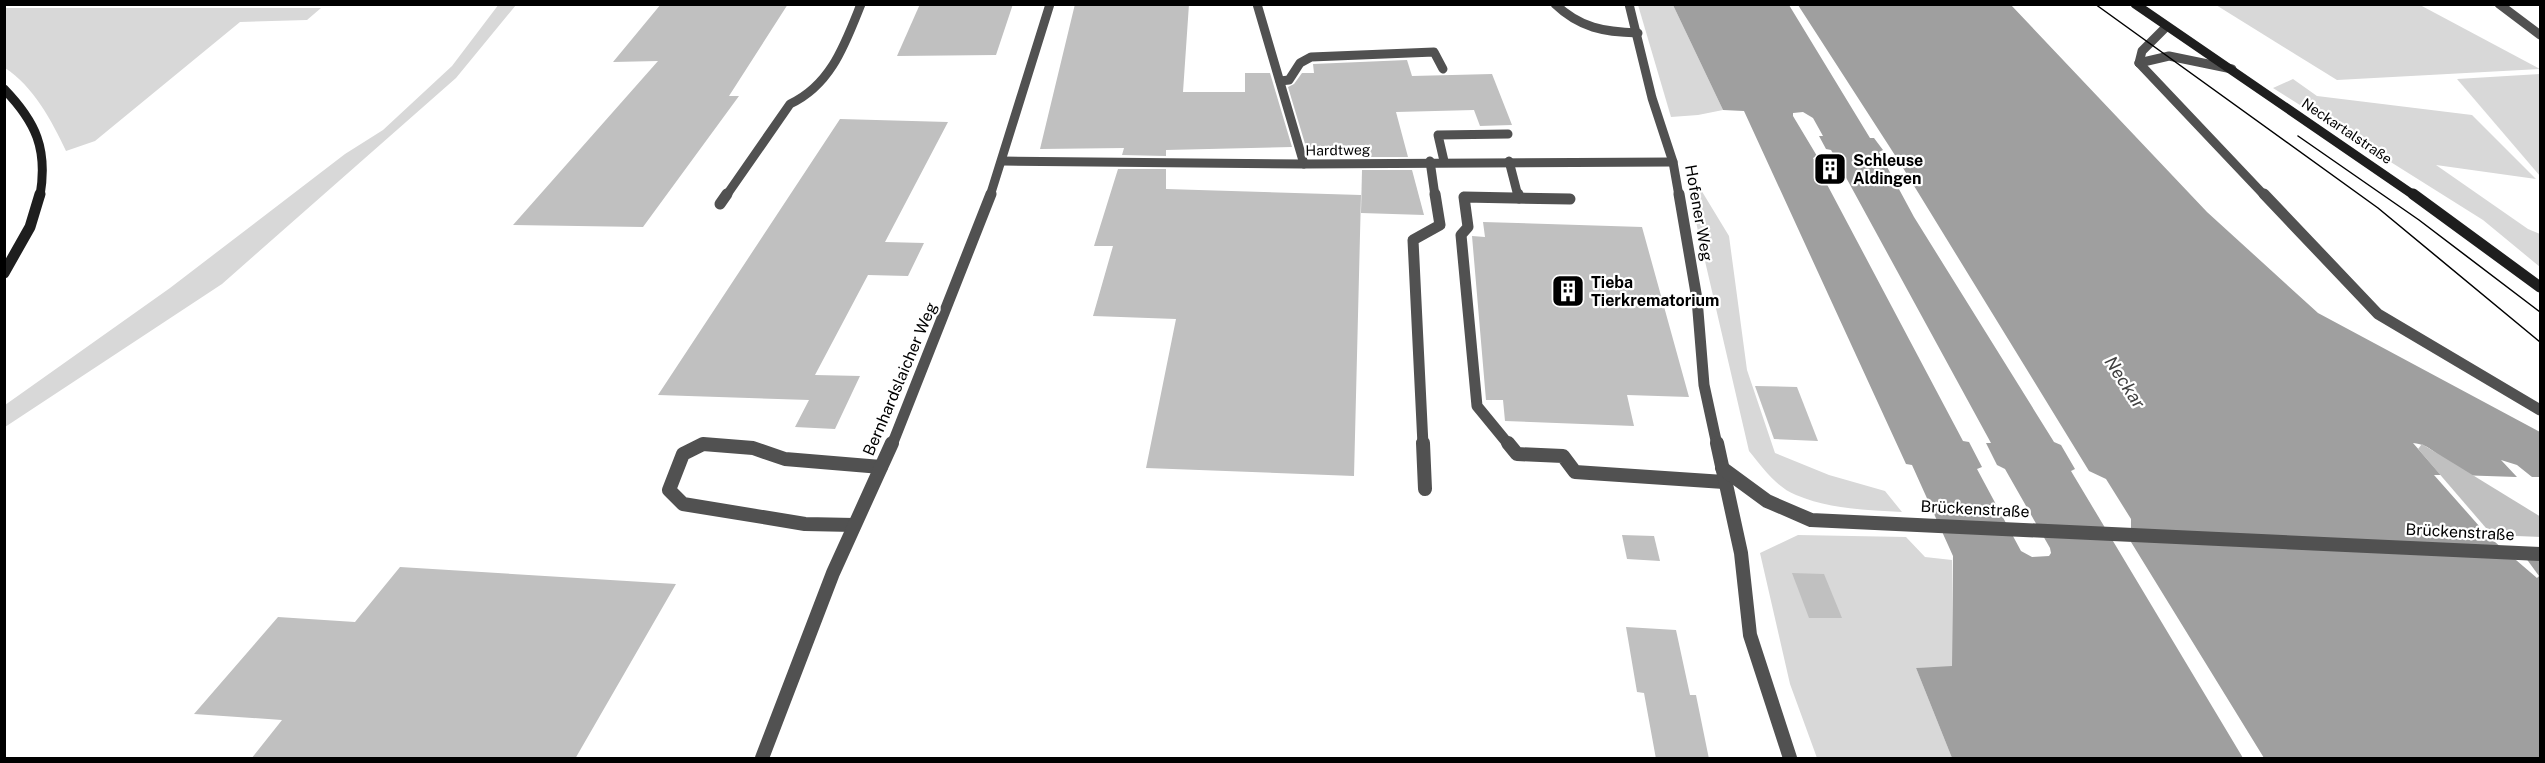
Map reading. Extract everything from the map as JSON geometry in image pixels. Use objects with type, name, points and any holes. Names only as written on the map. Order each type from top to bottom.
[{"type":"main road","name":"Neckartalstraße","points":[[2135,4],[2372,164],[2541,286]]},
{"type":"main road","points":[[4,88],[18,100],[40,138],[45,176],[40,201],[22,250],[4,273]]},
{"type":"street","points":[[720,204],[790,104],[806,99],[832,70],[861,4]]},
{"type":"street","name":"Bernhardslaicher Weg","points":[[762,759],[833,573],[881,467],[951,301],[1003,161],[1050,4]]},
{"type":"street","points":[[1257,4],[1304,164]]},
{"type":"street","points":[[1555,4],[1568,18],[1597,31],[1638,33]]},
{"type":"street","name":"Hofener Weg","points":[[1629,4],[1638,33],[1652,98],[1673,162],[1697,299],[1704,385],[1723,475]]},
{"type":"street","points":[[2499,4],[2541,36]]},
{"type":"street","points":[[2139,63],[2142,51],[2166,27]]},
{"type":"street","points":[[1280,81],[1289,80],[1300,63],[1311,57],[1434,52],[1443,69]]},
{"type":"street","points":[[2139,63],[2169,56],[2232,69]]},
{"type":"street","points":[[2139,63],[2378,314],[2482,378],[2541,410]]},
{"type":"street","points":[[1444,161],[1438,135],[1508,134]]},
{"type":"street","name":"Hardtweg","points":[[1003,161],[1304,164],[1430,161],[1673,162]]},
{"type":"street","points":[[1425,489],[1413,240],[1440,225],[1430,161]]},
{"type":"street","points":[[1509,161],[1519,198]]},
{"type":"street","points":[[1570,199],[1464,197],[1468,227],[1461,235],[1477,406],[1517,454],[1563,456],[1575,472],[1723,475],[1741,552],[1750,635],[1790,759]]},
{"type":"street","points":[[854,525],[805,524],[683,504],[669,490],[683,454],[703,444],[753,448],[785,459],[881,467]]},
{"type":"street","name":"Brückenstraße","points":[[1723,475],[1767,501],[1811,520],[2541,554]]},
{"type":"shaded area","points":[[499,4],[516,5],[456,78],[222,284],[5,427],[5,405],[170,288],[345,154],[383,130],[452,66]]},
{"type":"shaded area","points":[[1638,5],[1673,5],[1723,110],[1671,117]]},
{"type":"shaded area","points":[[2216,5],[2420,5],[2540,69],[2337,80]]},
{"type":"shaded area","points":[[4,8],[321,8],[307,20],[240,22],[95,141],[66,151],[48,116],[33,94],[5,68]]},
{"type":"shaded area","points":[[2540,74],[2540,176],[2457,79]]},
{"type":"shaded area","points":[[2293,79],[2317,96],[2472,115],[2536,179],[2436,165],[2528,229],[2540,234],[2540,267],[2483,220],[2273,88]]},
{"type":"shaded area","points":[[1686,179],[1695,180],[1729,236],[1747,370],[1775,453],[1829,475],[1885,491],[1902,512],[1835,506],[1796,495],[1776,482],[1749,451]]},
{"type":"shaded area","points":[[1798,535],[1906,537],[1925,557],[1952,560],[1952,667],[1916,668],[1952,758],[1817,758],[1790,684],[1760,553]]},
{"type":"water","points":[[1673,5],[1789,5],[1870,138],[1874,138],[1883,150],[1879,152],[1914,217],[2054,442],[2061,445],[2075,469],[2071,471],[2243,758],[1952,758],[1916,668],[1952,666],[1953,556],[1912,465],[1906,464],[1744,111],[1723,110]],"holes":[[[1803,112],[1813,118],[1823,136],[1819,136],[1826,149],[1831,150],[1991,443],[1986,443],[1997,465],[2005,469],[2050,548],[2049,556],[2032,557],[2021,551],[1977,469],[1982,467],[1969,442],[1963,441],[1813,158],[1817,156],[1793,113]]]},
{"type":"water","name":"Neckar","points":[[1798,5],[2011,5],[2207,212],[2318,313],[2540,432],[2540,477],[2532,477],[2517,465],[2501,460],[2517,477],[2457,475],[2432,450],[2413,443],[2441,475],[2434,475],[2488,536],[2537,578],[2539,576],[2520,550],[2540,551],[2540,758],[2264,758],[2131,542],[2131,519],[2106,479],[2089,471],[1900,163]]},
{"type":"building","points":[[661,4],[788,4],[729,96],[739,96],[643,227],[513,225],[658,61],[613,62]]},
{"type":"building","points":[[920,4],[1013,4],[996,55],[897,56]]},
{"type":"building","points":[[1075,4],[1189,4],[1183,92],[1245,92],[1245,73],[1270,73],[1292,147],[1166,150],[1166,156],[1122,155],[1124,148],[1040,149]]},
{"type":"building","points":[[1407,60],[1412,76],[1492,74],[1512,125],[1480,126],[1474,110],[1396,112],[1408,157],[1362,157],[1363,145],[1306,147],[1288,87],[1294,84],[1302,73],[1314,73],[1313,64]]},
{"type":"building","points":[[840,119],[948,122],[885,242],[924,243],[908,276],[868,275],[815,375],[860,376],[835,429],[795,427],[809,400],[658,395]]},
{"type":"building","points":[[1118,169],[1166,169],[1166,189],[1361,195],[1354,476],[1146,468],[1176,319],[1093,316],[1113,246],[1094,246]]},
{"type":"building","points":[[1362,170],[1412,170],[1424,215],[1361,213]]},
{"type":"building","name":"Tieba Tierkrematorium","points":[[1483,222],[1642,227],[1689,397],[1627,395],[1634,426],[1505,421],[1503,400],[1486,400],[1472,236],[1485,237]]},
{"type":"building","points":[[1755,386],[1797,387],[1818,441],[1774,439]]},
{"type":"building","points":[[2422,444],[2541,517],[2541,537],[2492,535],[2418,449]]},
{"type":"building","points":[[1622,535],[1654,536],[1660,561],[1627,559]]},
{"type":"building","points":[[400,567],[676,584],[575,759],[251,759],[282,720],[194,714],[278,617],[355,622]]},
{"type":"building","points":[[1792,573],[1824,574],[1842,618],[1809,618]]},
{"type":"building","points":[[1626,627],[1676,630],[1690,695],[1696,695],[1709,759],[1656,759],[1644,693],[1637,692]]},
{"type":"tram line","points":[[2095,4],[2378,208],[2540,342]]},
{"type":"tram line","points":[[2298,136],[2419,220],[2540,312]]},
{"type":"place","name":"Schleuse Aldingen","points":[[1830,169]]},
{"type":"place","name":"Tieba Tierkrematorium","points":[[1568,291]]}]
